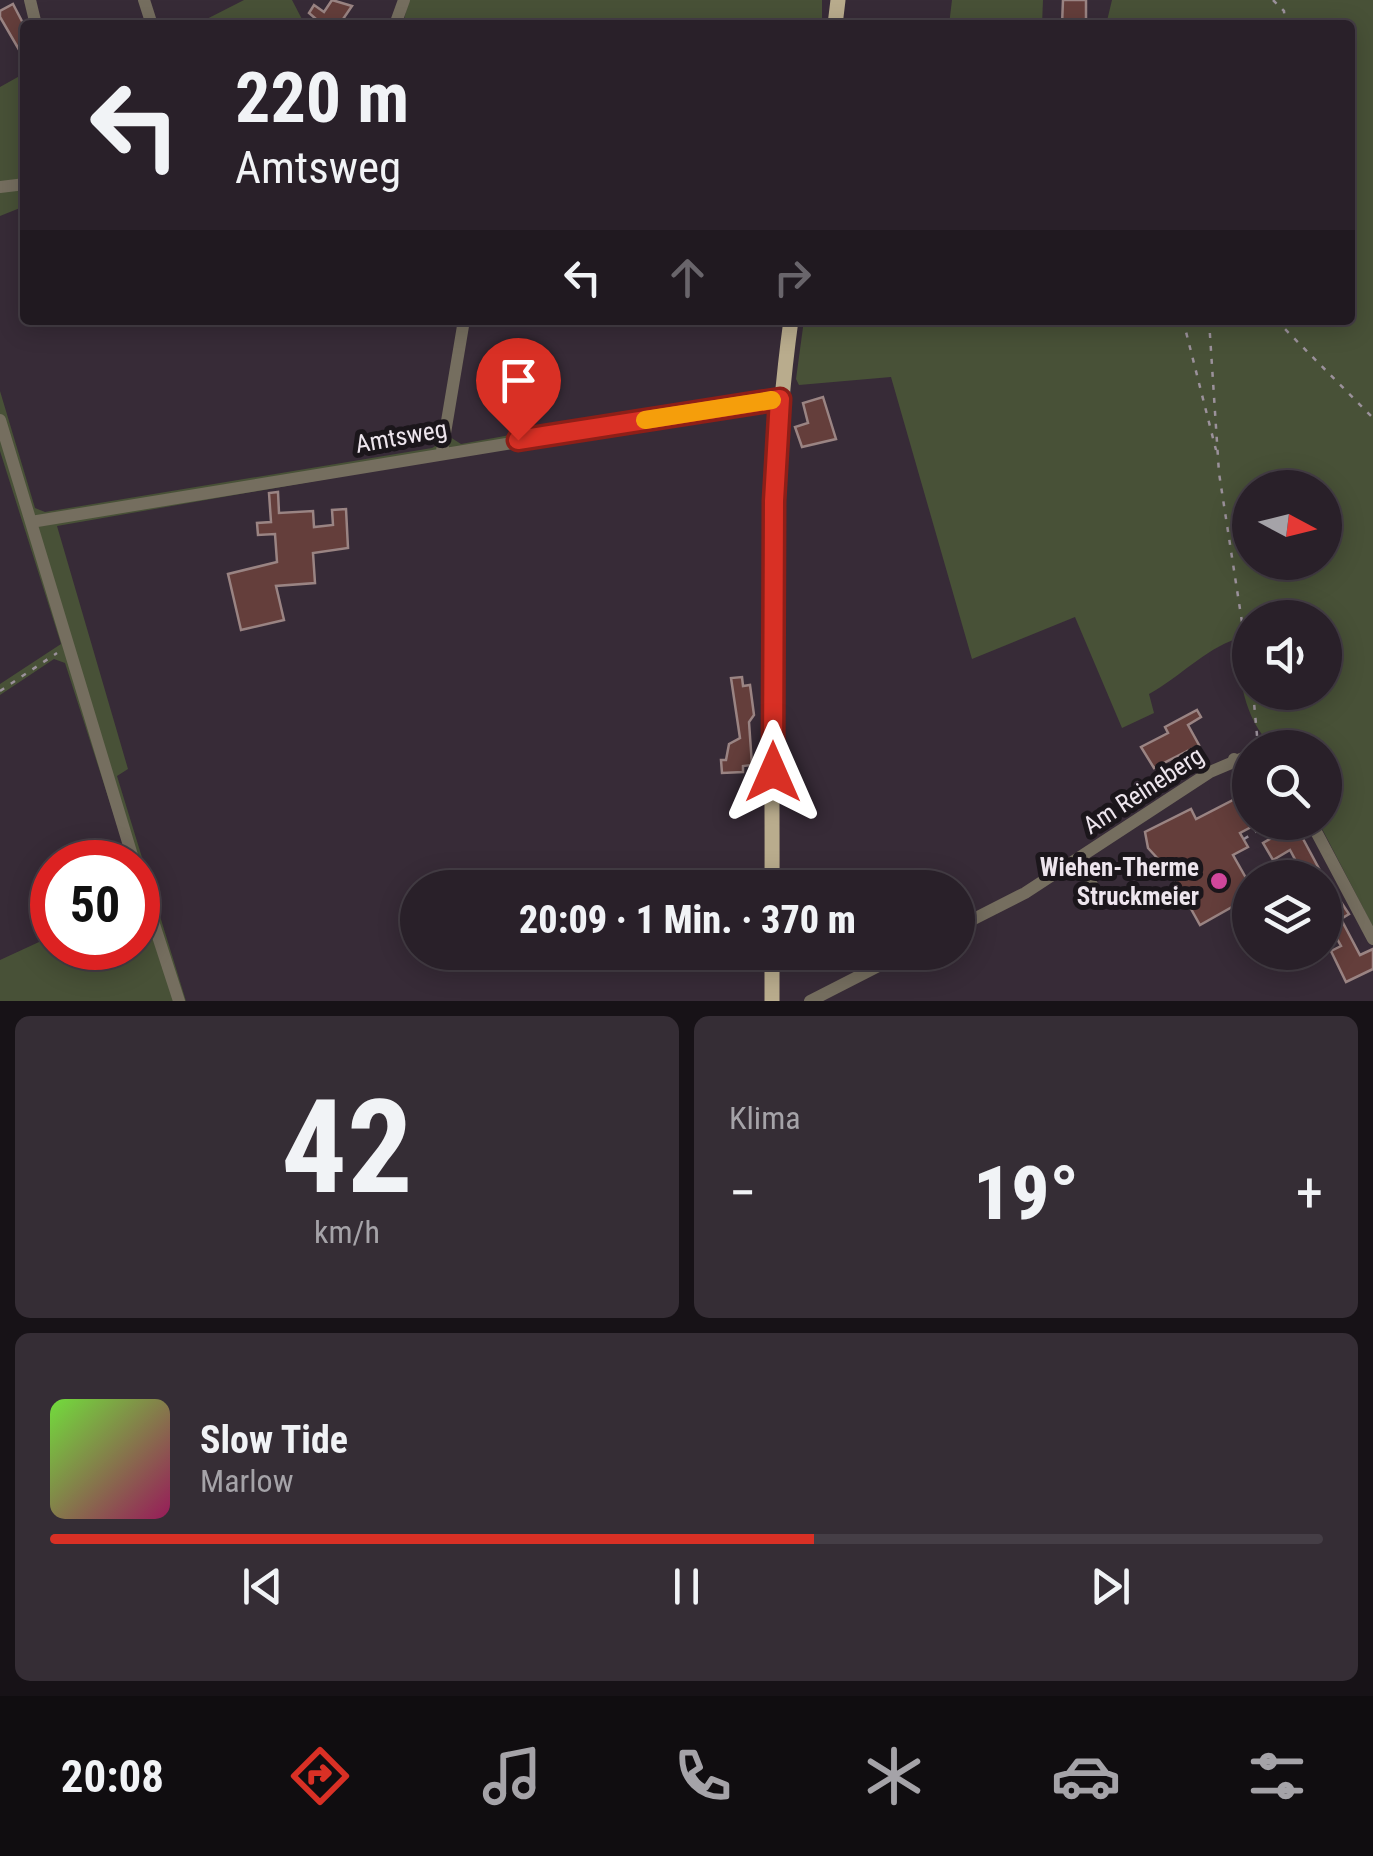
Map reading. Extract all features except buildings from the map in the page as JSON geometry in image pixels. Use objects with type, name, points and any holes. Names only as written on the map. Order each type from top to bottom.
[{"type":"main road","points":[[772,870],[774,501],[780,399],[790,325]]},
{"type":"main road","points":[[772,970],[772,1001]]},
{"type":"street","points":[[442,451],[463,325]]},
{"type":"street","name":"Amtsweg","points":[[31,522],[442,451],[780,399]]},
{"type":"street","points":[[0,420],[127,840]]},
{"type":"street","name":"Am Reineberg","points":[[975,917],[1077,860],[1232,761]]},
{"type":"street","points":[[1321,840],[1373,939]]},
{"type":"street","points":[[1077,860],[1098,894]]},
{"type":"street","points":[[160,944],[178,1001]]},
{"type":"street","points":[[810,1001],[871,970]]},
{"type":"path","points":[[1184,325],[1217,452],[1239,600]]},
{"type":"path","points":[[1209,325],[1217,452]]},
{"type":"path","points":[[1281,325],[1373,418]]},
{"type":"path","points":[[0,691],[68,646]]},
{"type":"green space","points":[[244,0],[292,0],[302,20],[205,20]]},
{"type":"green space","points":[[409,0],[822,0],[822,20],[404,20]]},
{"type":"green space","points":[[952,0],[1043,0],[1042,20],[950,20]]},
{"type":"green space","points":[[1112,0],[1373,0],[1373,927],[1342,867],[1342,860],[1338,860],[1328,840],[1342,840],[1342,730],[1259,730],[1249,710],[1342,710],[1342,600],[1232,600],[1232,641],[1149,694],[1154,713],[1122,728],[1075,617],[972,659],[891,377],[799,385],[796,379],[803,325],[1355,325],[1355,20],[1107,20]]},
{"type":"green space","points":[[20,76],[20,208],[0,216],[0,87]]},
{"type":"green space","points":[[0,391],[35,508],[45,512],[432,448],[450,437],[461,444],[714,398],[717,411],[57,526],[128,769],[117,776],[137,840],[122,840],[65,663],[54,659],[0,695],[0,684],[61,644],[0,451]]},
{"type":"green space","points":[[160,916],[186,1001],[0,1001],[0,960],[30,946],[30,970],[160,970]]},
{"type":"slow traffic","points":[[645,420],[772,400]]},
{"type":"place","name":"Wiehen-Therme Struckmeier","points":[[1219,881]]},
{"type":"route","points":[[518,440],[780,399],[774,501],[773,772]]}]
